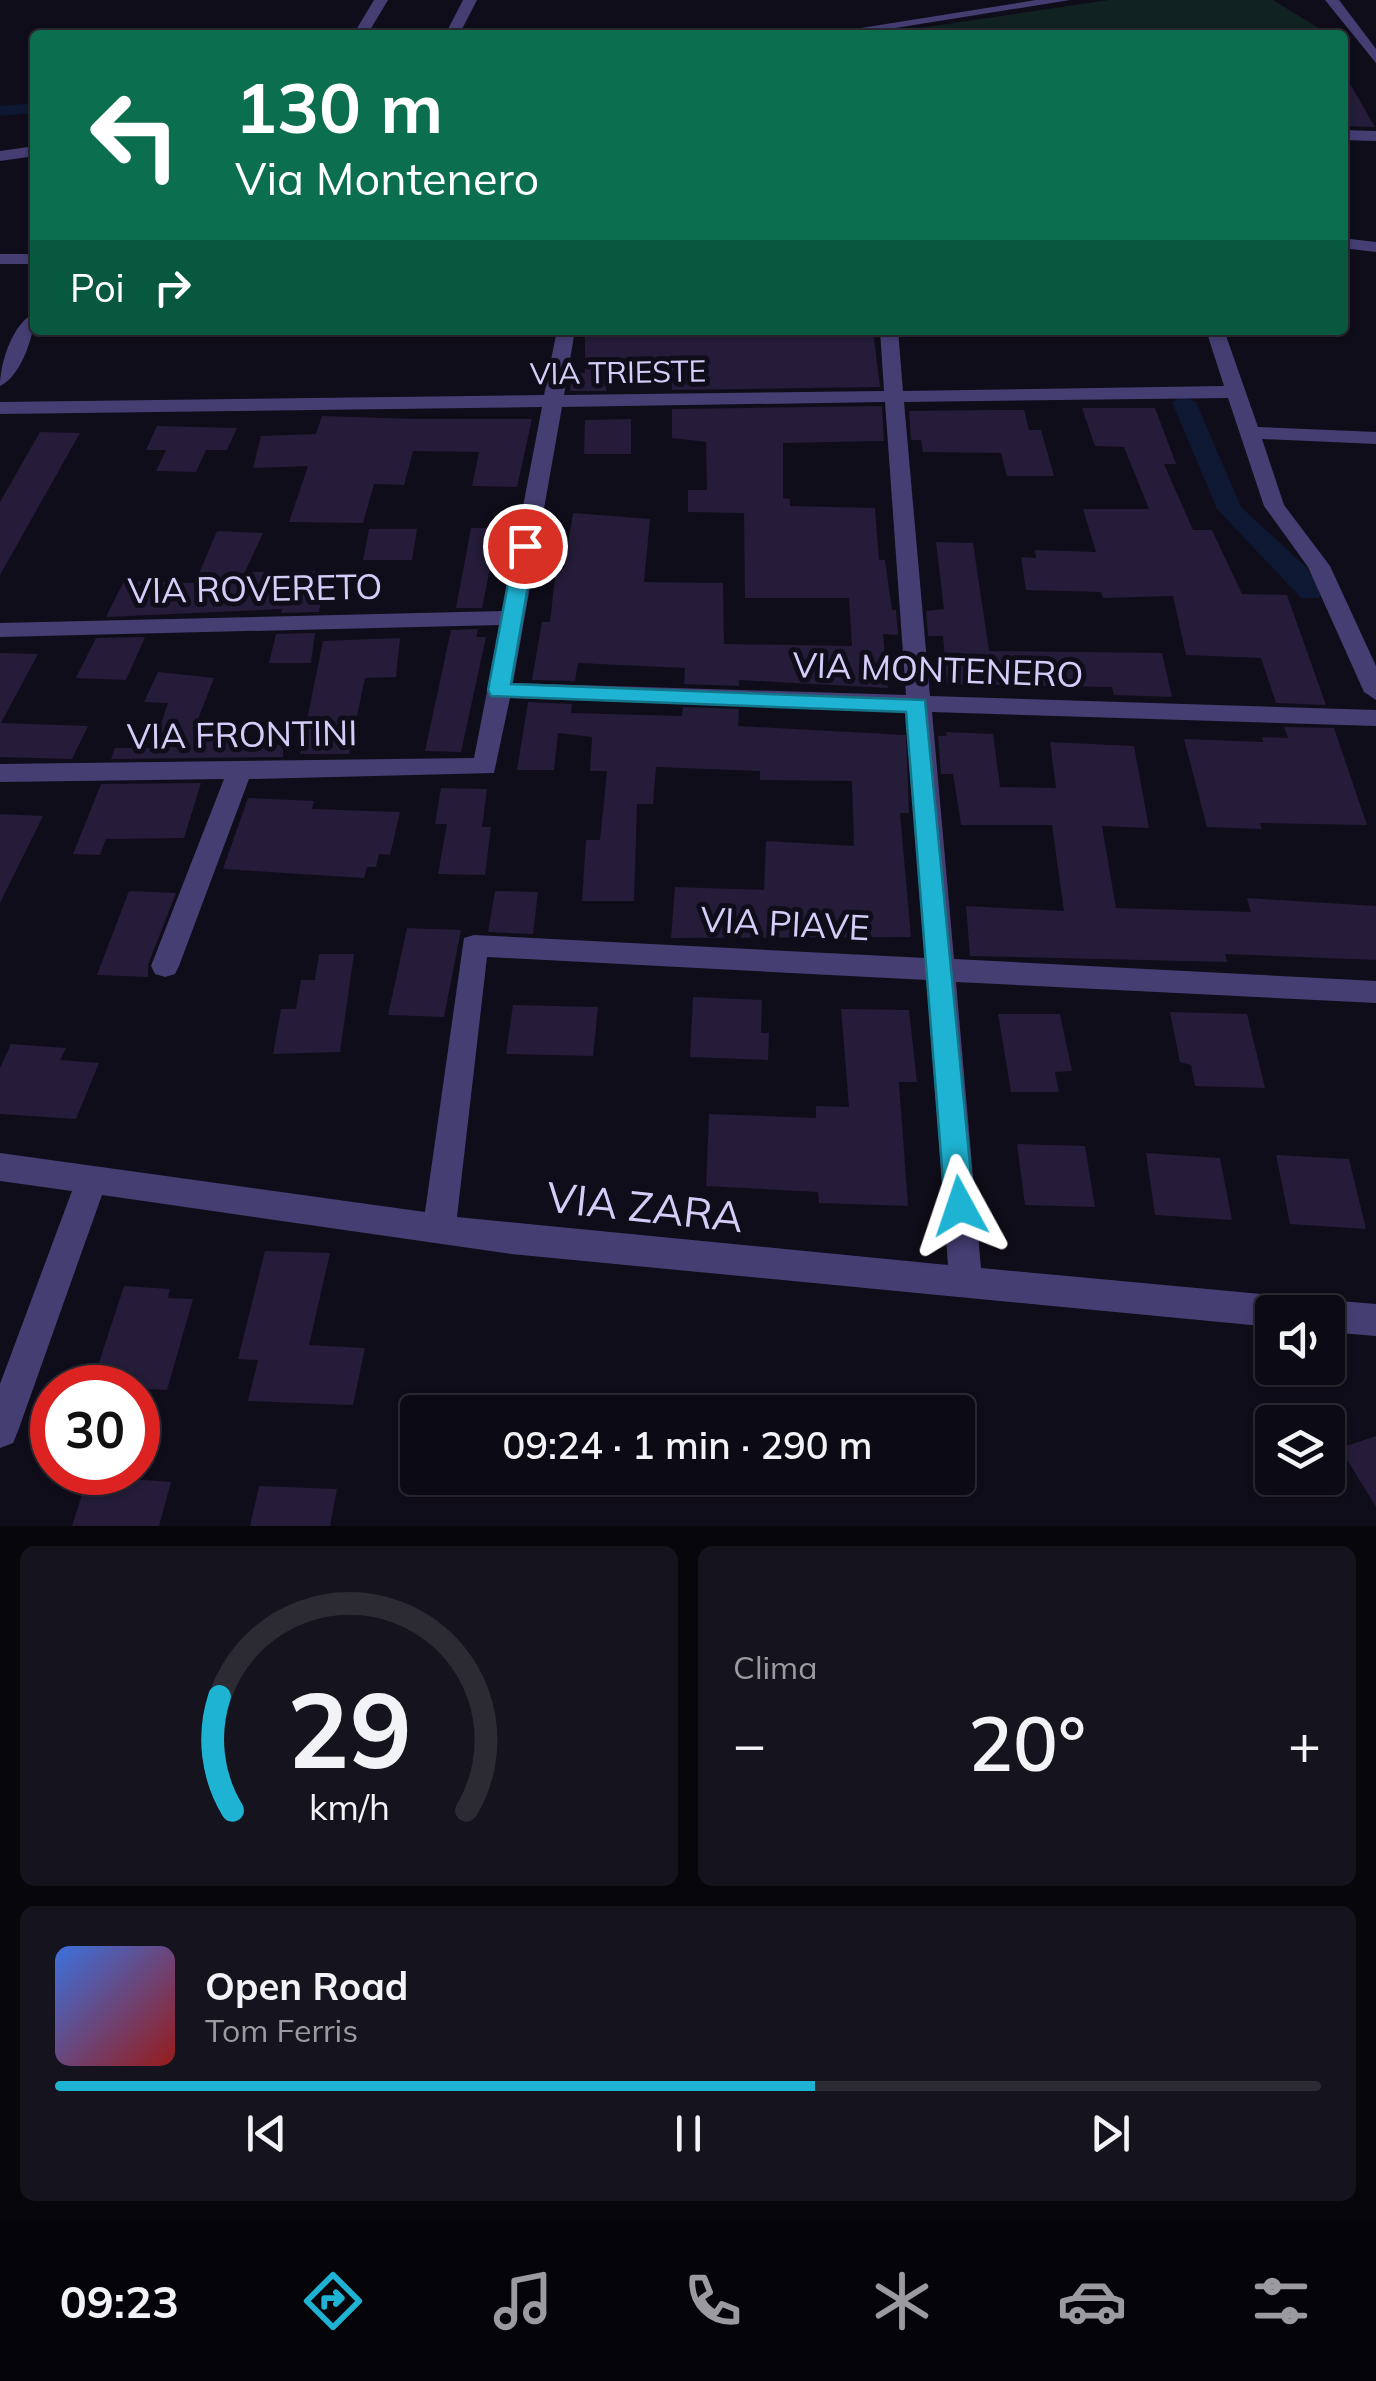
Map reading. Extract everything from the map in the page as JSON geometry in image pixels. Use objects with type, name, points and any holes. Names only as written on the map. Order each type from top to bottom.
[{"type":"street","points":[[363,30],[381,0]]},
{"type":"street","points":[[455,30],[470,0]]},
{"type":"street","points":[[858,30],[1063,0]]},
{"type":"street","points":[[1332,0],[1354,20],[1376,59]]},
{"type":"street","points":[[1348,135],[1376,136]]},
{"type":"street","points":[[0,156],[30,152]]},
{"type":"street","points":[[1348,244],[1376,247]]},
{"type":"street","points":[[0,259],[30,259]]},
{"type":"street","points":[[0,330],[30,324]]},
{"type":"street","points":[[0,380],[30,328]]},
{"type":"street","points":[[499,690],[565,335]]},
{"type":"street","points":[[890,335],[966,1284]]},
{"type":"street","points":[[1217,335],[1274,506],[1319,566],[1376,692]]},
{"type":"street","name":"VIA TRIESTE","points":[[0,408],[550,404],[1236,392]]},
{"type":"street","points":[[1250,433],[1376,438]]},
{"type":"street","name":"VIA ROVERETO","points":[[0,630],[512,618]]},
{"type":"street","name":"VIA MONTENERO","points":[[499,690],[1376,718]]},
{"type":"street","name":"VIA FRONTINI","points":[[0,772],[485,767],[499,690]]},
{"type":"street","points":[[166,966],[240,770]]},
{"type":"street","name":"VIA PIAVE","points":[[439,1229],[474,946],[1376,992]]},
{"type":"street","name":"VIA ZARA","points":[[0,1168],[439,1229],[966,1284],[1255,1309]]},
{"type":"street","points":[[0,1430],[92,1180]]},
{"type":"street","points":[[1345,1317],[1376,1320]]},
{"type":"shaded area","points":[[1109,0],[1273,0],[1322,30],[907,30]]},
{"type":"building","points":[[1348,80],[1375,127],[1348,126]]},
{"type":"building","points":[[585,335],[874,335],[880,387],[672,390],[672,358],[609,359],[606,391],[570,391],[572,373],[585,373]]},
{"type":"building","points":[[882,406],[884,441],[783,443],[783,498],[790,499],[790,506],[875,508],[879,560],[885,560],[898,635],[883,634],[888,688],[739,680],[739,686],[684,684],[685,668],[578,663],[575,681],[532,680],[542,622],[550,622],[556,568],[564,568],[573,513],[650,519],[644,582],[723,583],[724,644],[852,646],[849,598],[745,598],[744,513],[688,512],[688,490],[707,490],[706,442],[672,438],[672,409]]},
{"type":"building","points":[[1082,408],[1155,408],[1176,464],[1164,464],[1193,530],[1212,530],[1242,594],[1287,595],[1326,705],[1276,703],[1261,658],[1186,655],[1173,596],[1103,598],[1101,592],[1026,590],[1021,557],[1036,558],[1035,550],[1096,552],[1083,509],[1149,509],[1124,447],[1095,446]]},
{"type":"building","points":[[1024,410],[1029,430],[1041,430],[1054,476],[1007,476],[1001,453],[923,452],[921,440],[911,440],[909,411]]},
{"type":"building","points":[[322,416],[532,419],[517,487],[472,486],[479,452],[413,451],[404,485],[374,484],[363,523],[289,522],[308,466],[253,468],[261,436],[316,434]]},
{"type":"building","points":[[631,419],[631,454],[584,454],[585,420]]},
{"type":"building","points":[[157,426],[237,428],[227,450],[206,450],[196,472],[156,471],[166,450],[146,450]]},
{"type":"building","points":[[40,432],[80,433],[0,575],[0,502]]},
{"type":"building","points":[[471,528],[498,528],[482,608],[456,608]]},
{"type":"building","points":[[369,529],[417,529],[412,560],[363,560]]},
{"type":"building","points":[[217,531],[263,533],[245,572],[327,571],[319,612],[281,613],[282,609],[106,617],[124,581],[195,583]]},
{"type":"building","points":[[936,542],[973,543],[989,651],[1162,653],[1172,697],[1114,695],[1112,687],[947,684],[943,636],[928,636],[926,611],[944,609]]},
{"type":"building","points":[[478,629],[476,637],[486,637],[461,752],[425,751],[451,630]]},
{"type":"building","points":[[315,633],[311,663],[269,663],[276,634]]},
{"type":"building","points":[[145,637],[126,680],[76,678],[96,638]]},
{"type":"building","points":[[400,638],[396,677],[365,678],[349,754],[300,754],[323,641]]},
{"type":"building","points":[[0,653],[38,654],[1,723],[88,726],[72,759],[0,757]]},
{"type":"building","points":[[158,672],[214,678],[193,732],[231,732],[228,743],[283,745],[283,757],[111,759],[115,748],[153,748],[168,703],[144,702]]},
{"type":"building","points":[[528,702],[572,704],[571,713],[682,716],[683,707],[739,709],[738,726],[906,735],[909,813],[900,813],[911,937],[671,938],[675,887],[764,890],[766,841],[854,846],[852,781],[760,780],[760,771],[656,767],[653,804],[637,804],[634,901],[582,901],[586,840],[600,840],[607,771],[590,771],[592,737],[558,733],[554,770],[517,770]]},
{"type":"building","points":[[1284,727],[1334,728],[1367,825],[1260,823],[1262,829],[1207,827],[1184,739],[1263,742],[1262,737],[1288,738]]},
{"type":"building","points":[[946,732],[993,734],[1000,787],[1056,788],[1050,742],[1134,746],[1149,828],[1102,826],[1116,908],[1251,912],[1247,898],[1376,906],[1376,960],[1225,954],[1227,962],[970,956],[966,906],[1064,911],[1052,825],[961,825],[953,774],[941,774],[938,736],[947,736]]},
{"type":"building","points":[[201,783],[184,838],[106,839],[100,855],[73,854],[101,784]]},
{"type":"building","points":[[441,788],[487,789],[482,827],[491,827],[485,875],[438,874],[447,824],[435,824]]},
{"type":"building","points":[[248,798],[314,801],[312,809],[400,812],[390,855],[379,854],[376,867],[367,867],[364,878],[223,869]]},
{"type":"building","points":[[0,814],[43,816],[0,903]]},
{"type":"building","points":[[129,891],[176,893],[148,965],[148,977],[97,975]]},
{"type":"building","points":[[495,891],[538,892],[533,934],[488,932]]},
{"type":"building","points":[[407,928],[461,930],[444,1017],[388,1015]]},
{"type":"building","points":[[319,954],[354,954],[340,1052],[273,1054],[281,1009],[296,1009],[301,980],[315,980]]},
{"type":"building","points":[[693,997],[762,1000],[761,1033],[769,1033],[768,1060],[690,1057]]},
{"type":"building","points":[[513,1005],[598,1007],[593,1056],[506,1054]]},
{"type":"building","points":[[841,1009],[909,1010],[917,1082],[899,1082],[908,1206],[819,1203],[818,1192],[706,1186],[709,1114],[816,1118],[816,1106],[849,1107]]},
{"type":"building","points":[[1170,1012],[1247,1014],[1265,1088],[1195,1086],[1191,1065],[1180,1062]]},
{"type":"building","points":[[998,1014],[1060,1014],[1072,1071],[1055,1072],[1059,1092],[1011,1092]]},
{"type":"building","points":[[11,1044],[66,1048],[60,1060],[99,1063],[76,1119],[0,1114],[0,1068]]},
{"type":"building","points":[[1017,1144],[1085,1146],[1095,1207],[1025,1205]]},
{"type":"building","points":[[1146,1153],[1220,1158],[1232,1220],[1155,1215]]},
{"type":"building","points":[[1276,1155],[1349,1159],[1366,1229],[1290,1224]]},
{"type":"building","points":[[265,1251],[330,1253],[309,1345],[365,1348],[353,1405],[248,1401],[258,1360],[238,1359]]},
{"type":"building","points":[[124,1286],[170,1289],[168,1298],[193,1299],[167,1390],[160,1390],[160,1365],[98,1365]]},
{"type":"building","points":[[1376,1436],[1376,1507],[1345,1456],[1345,1446]]},
{"type":"building","points":[[160,1481],[171,1482],[159,1526],[72,1526],[82,1495],[160,1495]]},
{"type":"building","points":[[259,1486],[337,1489],[330,1526],[250,1526]]},
{"type":"waterway","points":[[0,111],[30,108]]},
{"type":"waterway","points":[[1184,402],[1230,509],[1247,531],[1296,572],[1310,592]]},
{"type":"route","points":[[525,546],[499,690],[917,705],[960,1206]]}]
